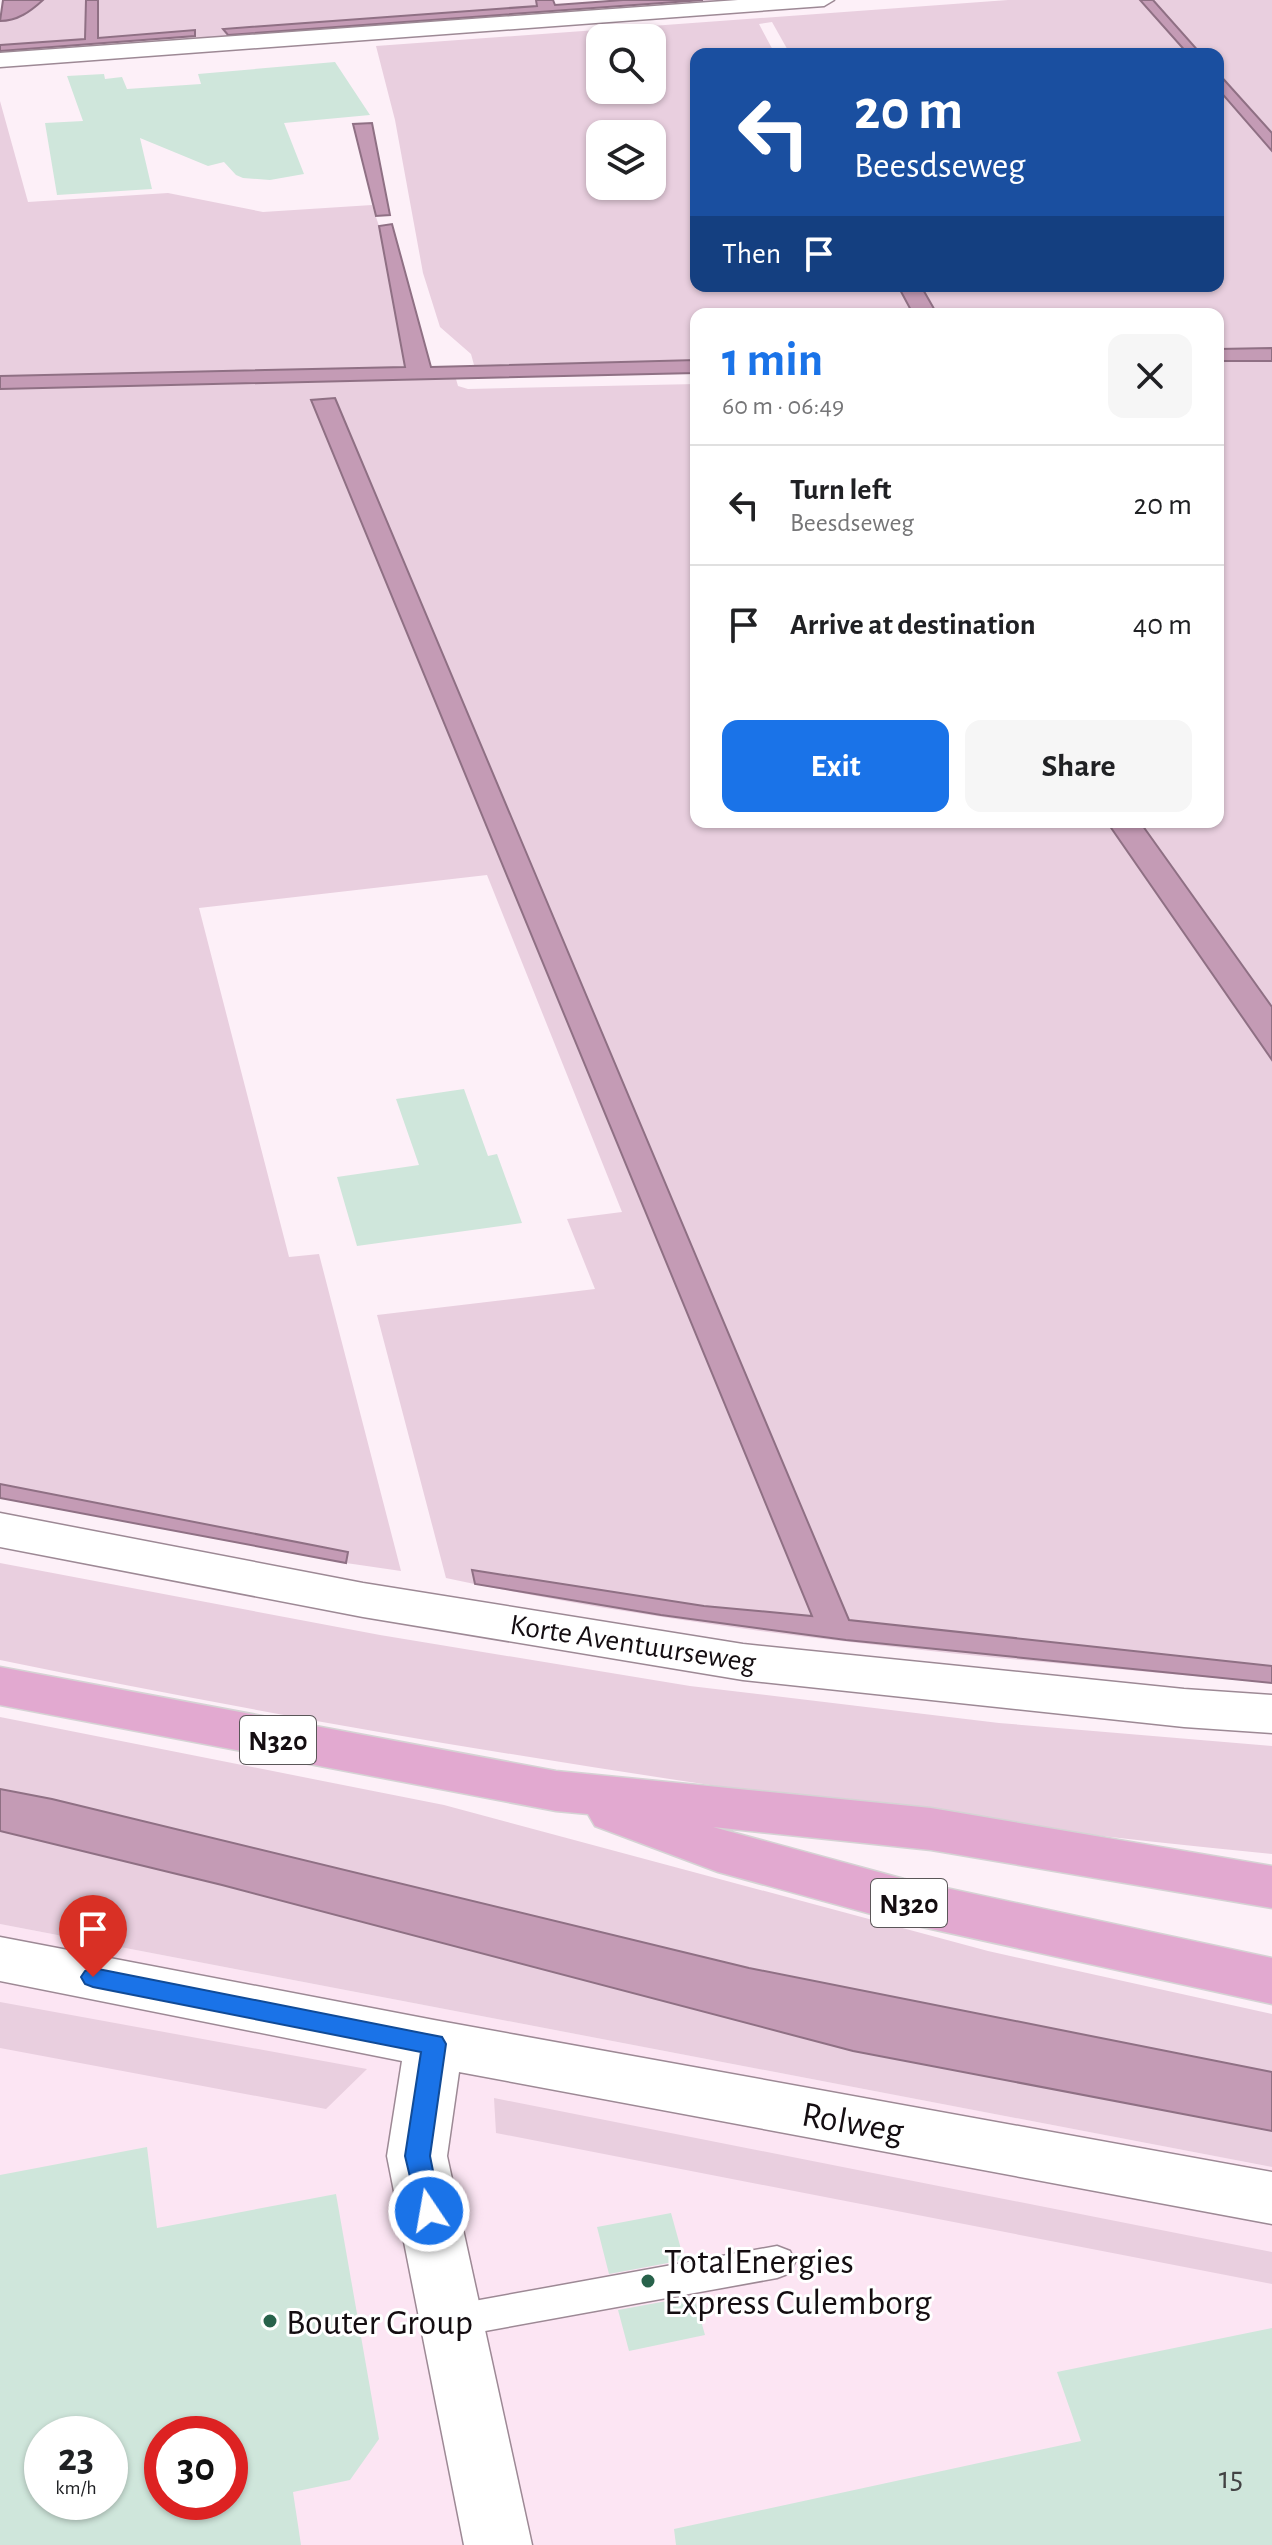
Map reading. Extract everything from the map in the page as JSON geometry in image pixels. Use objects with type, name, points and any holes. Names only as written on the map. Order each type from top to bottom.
[{"type":"main road","name":"N320","points":[[0,1686],[556,1791],[931,1829],[1272,1887]]},
{"type":"main road","name":"N320","points":[[556,1791],[718,1851],[904,1901],[1272,1981]]},
{"type":"street","points":[[0,60],[824,0]]},
{"type":"street","name":"Korte Aventuurseweg","points":[[0,1530],[363,1600],[743,1662],[1184,1708],[1272,1714]]},
{"type":"street","name":"Rolweg","points":[[0,1959],[434,2044],[1272,2198]]},
{"type":"street","points":[[434,2044],[417,2156],[498,2545]]},
{"type":"lane","points":[[452,2321],[777,2262]]},
{"type":"shaded area","points":[[3,0],[43,0],[23,15],[0,21]]},
{"type":"shaded area","points":[[43,0],[86,0],[85,39],[0,45],[0,21],[22,17]]},
{"type":"shaded area","points":[[86,0],[98,0],[98,38],[195,30],[195,36],[0,51],[0,45],[85,39]]},
{"type":"shaded area","points":[[98,0],[536,0],[538,6],[224,29],[228,35],[703,0],[781,0],[0,57],[0,51],[195,35],[194,30],[97,38]]},
{"type":"shaded area","points":[[536,0],[553,0],[555,5],[623,0],[703,0],[228,35],[223,29],[537,6]]},
{"type":"shaded area","points":[[1008,0],[1272,0],[1272,348],[1224,349],[1224,308],[934,308],[924,292],[1224,292],[1224,48],[787,48],[772,22],[759,24],[772,48],[690,48],[690,292],[901,292],[910,308],[690,308],[690,360],[474,365],[471,354],[440,327],[423,273],[395,120],[376,46],[586,31],[586,104],[666,104],[666,25]]},
{"type":"shaded area","points":[[1140,0],[1153,0],[1196,48],[1183,48]]},
{"type":"shaded area","points":[[1224,80],[1272,133],[1272,151],[1224,96]]},
{"type":"shaded area","points":[[0,101],[28,202],[168,193],[263,212],[372,205],[379,226],[406,367],[0,376]]},
{"type":"shaded area","points":[[372,123],[390,215],[376,216],[353,124]]},
{"type":"shaded area","points":[[392,224],[431,367],[690,360],[690,373],[0,389],[0,376],[405,367],[379,226]]},
{"type":"shaded area","points":[[901,292],[924,292],[934,308],[910,308]]},
{"type":"shaded area","points":[[1272,348],[1272,361],[1224,361],[1224,349]]},
{"type":"shaded area","points":[[1224,361],[1272,361],[1272,1683],[961,1654],[754,1630],[548,1598],[446,1578],[377,1315],[595,1289],[567,1219],[622,1212],[487,875],[199,908],[289,1257],[319,1254],[401,1571],[346,1563],[347,1552],[0,1484],[0,389],[456,379],[458,386],[468,389],[690,384],[690,828],[1224,828]]},
{"type":"shaded area","points":[[335,398],[849,1620],[1272,1666],[1272,1683],[846,1640],[661,1615],[475,1584],[472,1570],[704,1606],[812,1616],[311,400]]},
{"type":"shaded area","points":[[1111,828],[1144,828],[1272,1007],[1272,1060]]},
{"type":"shaded area","points":[[0,1484],[348,1552],[346,1563],[0,1498]]},
{"type":"shaded area","points":[[0,1563],[380,1635],[690,1686],[999,1723],[1272,1746],[1272,1854],[952,1818],[633,1774],[316,1721],[0,1660]]},
{"type":"shaded area","points":[[0,1717],[444,1805],[988,1951],[1272,2014],[1272,2072],[749,1968],[0,1789]]},
{"type":"shaded area","points":[[0,1789],[749,1968],[1272,2072],[1272,2131],[853,2051],[222,1885],[0,1831]]},
{"type":"shaded area","points":[[0,1831],[222,1885],[853,2051],[1272,2131],[1272,2167],[0,1924]]},
{"type":"shaded area","points":[[0,1924],[1272,2167],[1272,2545],[0,2545]]},
{"type":"shaded area","points":[[0,2002],[367,2069],[326,2109],[0,2048]]},
{"type":"shaded area","points":[[494,2098],[1272,2252],[1272,2284],[496,2133]]},
{"type":"building","points":[[335,62],[370,115],[284,123],[304,174],[270,180],[243,178],[224,162],[208,166],[140,138],[152,189],[57,195],[45,123],[83,121],[67,76],[104,74],[105,79],[122,77],[127,89],[201,84],[198,74]]},
{"type":"building","points":[[464,1089],[488,1156],[497,1154],[522,1223],[357,1246],[337,1177],[419,1165],[396,1099]]},
{"type":"building","points":[[147,2147],[157,2228],[336,2194],[379,2439],[350,2480],[293,2492],[301,2545],[0,2545],[0,2175]]},
{"type":"building","points":[[671,2213],[684,2260],[609,2274],[597,2227]]},
{"type":"building","points":[[694,2296],[705,2335],[629,2351],[618,2310]]},
{"type":"building","points":[[1272,2328],[1272,2545],[676,2545],[674,2529],[1081,2441],[1057,2372]]},
{"type":"place","name":"TotalEnergies Express Culemborg","points":[[648,2281]]},
{"type":"place","name":"Bouter Group","points":[[270,2321]]},
{"type":"route","points":[[93,1977],[434,2044],[417,2156],[429,2211]]}]
